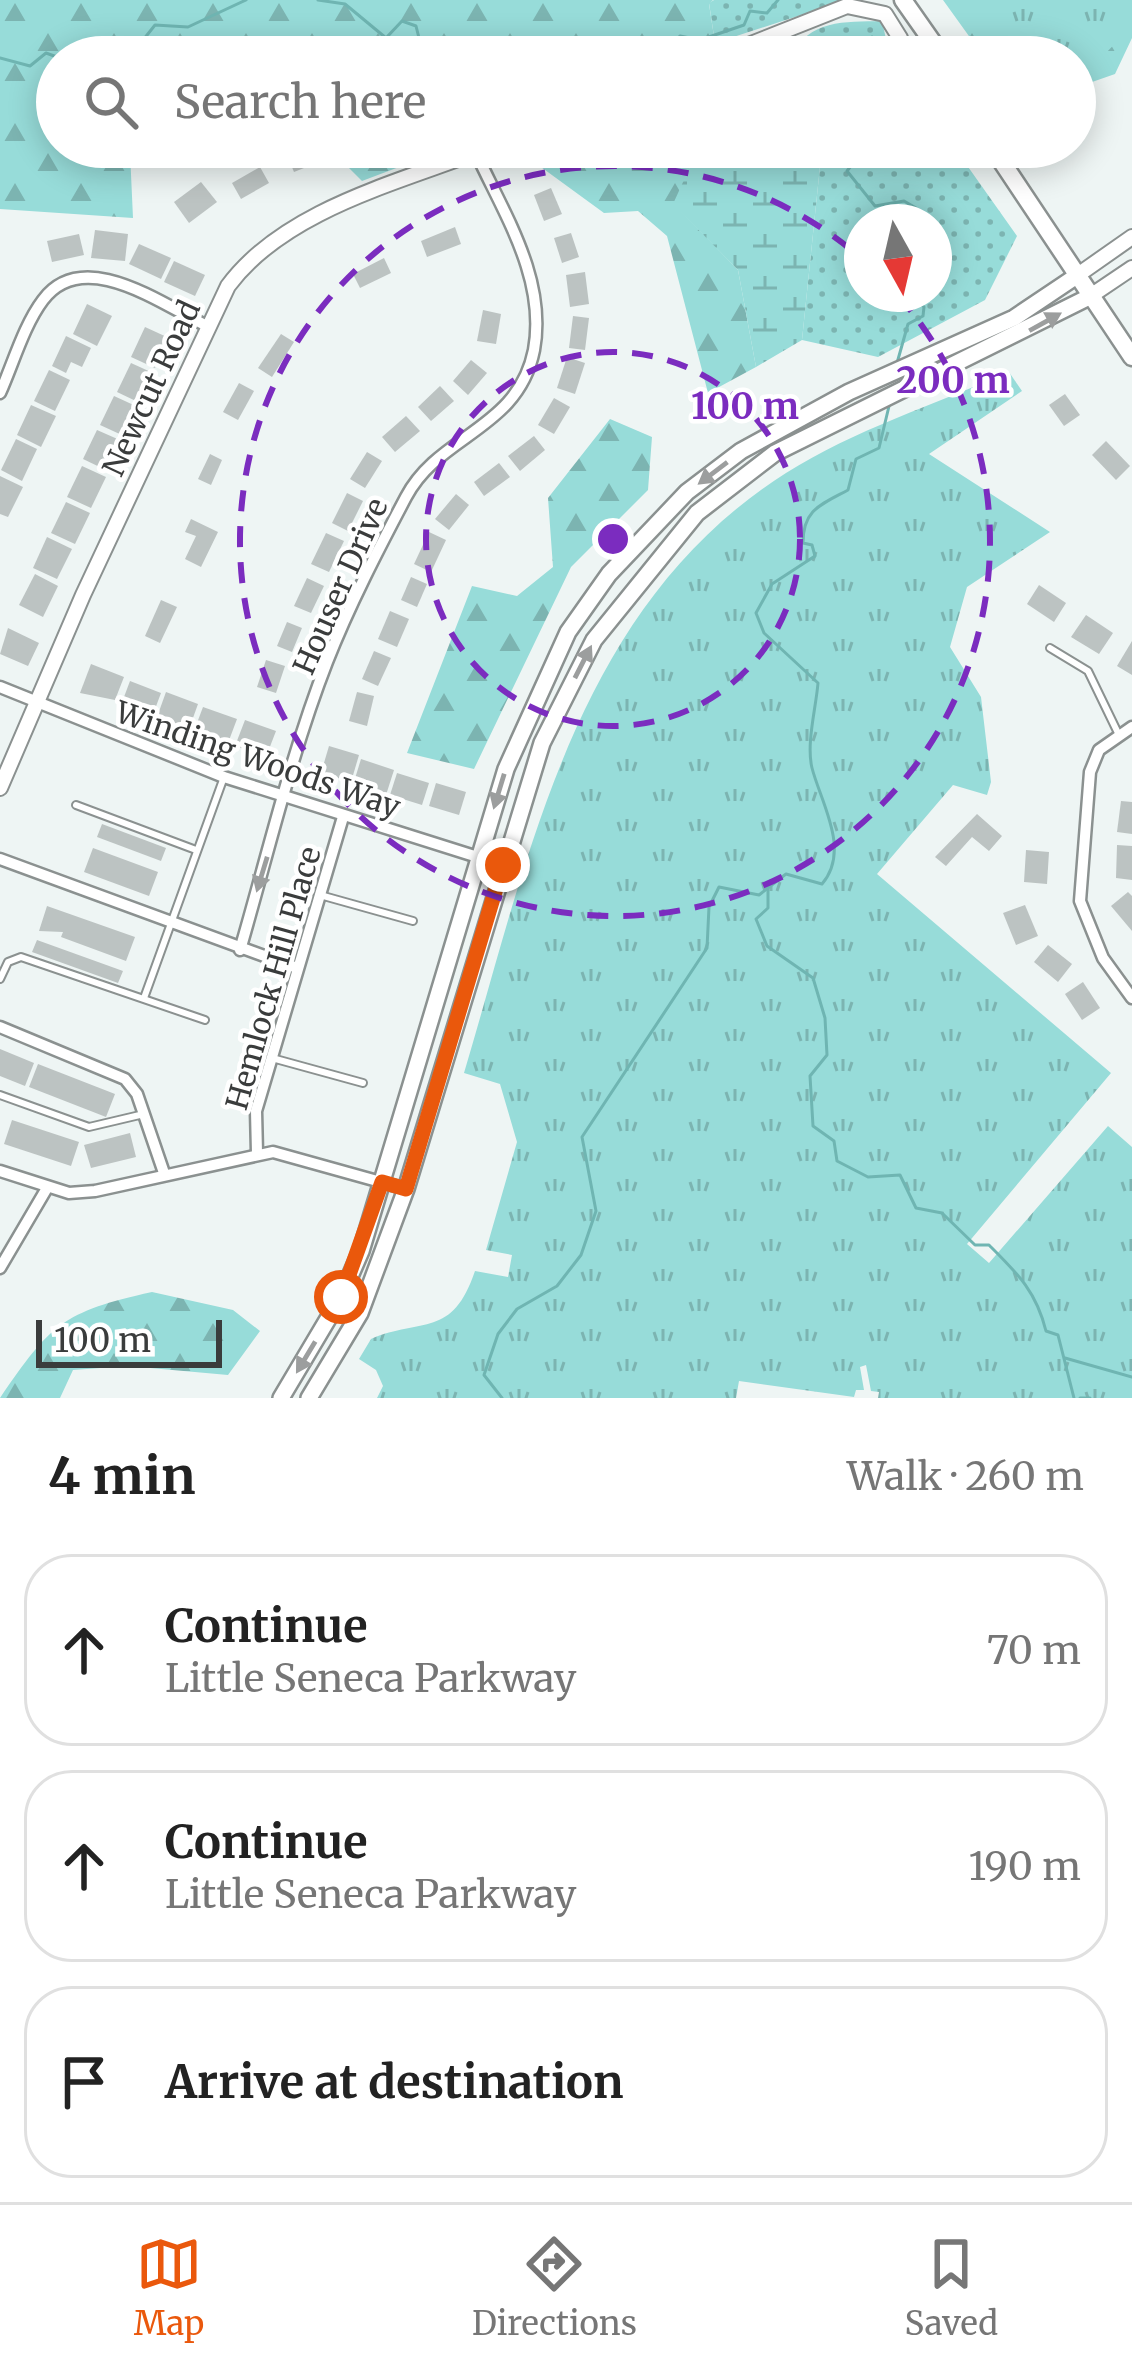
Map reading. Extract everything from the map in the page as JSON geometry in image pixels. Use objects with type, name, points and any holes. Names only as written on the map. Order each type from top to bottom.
[{"type":"main road","points":[[903,0],[928,36]]},
{"type":"main road","points":[[1006,168],[1132,357]]},
{"type":"main road","points":[[922,371],[1076,277]]},
{"type":"main road","points":[[281,1398],[341,1297],[382,1182],[479,857],[535,695],[568,632],[609,574],[687,492],[741,451],[1089,297]]},
{"type":"main road","points":[[308,1398],[359,1313],[406,1189],[542,743],[594,640],[697,513],[852,401]]},
{"type":"street","points":[[771,36],[847,6],[885,14],[898,36]]},
{"type":"street","name":"Newcut Road","points":[[0,788],[228,286],[265,245],[313,218],[438,168]]},
{"type":"street","name":"Houser Drive","points":[[240,950],[328,662],[409,491],[435,460],[501,414],[525,380],[533,351],[534,287],[490,168]]},
{"type":"street","points":[[1076,277],[1132,237]]},
{"type":"street","points":[[1089,297],[1132,268]]},
{"type":"street","points":[[0,393],[44,299],[70,278],[100,276],[209,327]]},
{"type":"street","name":"Winding Woods Way","points":[[0,687],[37,706],[224,777],[503,865]]},
{"type":"street","points":[[1132,727],[1100,750],[1090,772],[1080,901],[1103,958],[1132,998]]},
{"type":"street","name":"Hemlock Hill Place","points":[[257,1153],[256,1111],[343,817]]},
{"type":"street","points":[[0,859],[172,926],[297,968]]},
{"type":"street","points":[[0,1027],[124,1078],[144,1114],[164,1173]]},
{"type":"street","points":[[0,1171],[47,1188],[95,1191],[257,1153],[288,1153],[406,1189]]},
{"type":"street","points":[[0,1267],[47,1188]]},
{"type":"lane","points":[[1050,648],[1088,671],[1118,733]]},
{"type":"lane","points":[[145,998],[224,777]]},
{"type":"lane","points":[[76,805],[196,850]]},
{"type":"lane","points":[[320,895],[412,921]]},
{"type":"lane","points":[[0,979],[8,962],[21,957],[205,1020]]},
{"type":"lane","points":[[272,1058],[363,1083]]},
{"type":"lane","points":[[0,1095],[77,1126],[103,1126],[144,1114]]},
{"type":"green space","points":[[0,0],[713,0],[709,4],[714,36],[36,36],[36,168],[131,168],[133,218],[0,209]]},
{"type":"green space","points":[[847,0],[736,36],[714,36],[709,3]]},
{"type":"green space","points":[[943,0],[1132,0],[1132,38],[1115,74],[1096,81],[1096,36],[969,36]]},
{"type":"green space","points":[[958,0],[1132,0],[1132,26],[1096,63],[1096,36],[981,36]]},
{"type":"green space","points":[[882,21],[885,36],[806,36],[841,23]]},
{"type":"green space","points":[[349,168],[396,168],[362,181]]},
{"type":"green space","points":[[542,168],[690,168],[674,204],[738,270],[756,367],[708,393],[667,236],[638,211],[604,213]]},
{"type":"green space","points":[[689,168],[820,168],[802,340],[756,367],[738,270],[673,204]]},
{"type":"green space","points":[[820,168],[969,168],[1017,236],[985,300],[878,357],[802,340]]},
{"type":"green space","points":[[1009,372],[1022,391],[929,454],[1050,532],[967,587],[950,647],[981,697],[991,782],[987,795],[953,785],[877,874],[1111,1073],[967,1244],[989,1263],[1108,1126],[1132,1147],[1132,1398],[878,1398],[879,1392],[871,1391],[866,1365],[860,1367],[864,1390],[856,1390],[854,1397],[739,1381],[736,1398],[377,1398],[383,1386],[376,1370],[359,1359],[371,1339],[445,1317],[466,1293],[475,1271],[508,1277],[512,1255],[486,1250],[517,1142],[500,1084],[464,1073],[540,821],[571,740],[609,663],[656,592],[715,528],[786,473],[867,431]]},
{"type":"green space","points":[[610,419],[652,437],[648,490],[571,567],[474,769],[407,753],[472,586],[517,596],[553,567],[548,498]]},
{"type":"green space","points":[[152,1292],[233,1310],[260,1331],[228,1375],[128,1366],[73,1370],[60,1398],[0,1398],[61,1325],[97,1307]]},
{"type":"building","points":[[261,168],[269,183],[241,199],[232,183]]},
{"type":"building","points":[[201,182],[217,202],[189,223],[174,202]]},
{"type":"building","points":[[551,188],[562,214],[544,221],[534,195]]},
{"type":"building","points":[[455,227],[461,244],[427,257],[421,241]]},
{"type":"building","points":[[95,230],[128,234],[125,261],[91,258]]},
{"type":"building","points":[[571,233],[579,257],[562,263],[554,238]]},
{"type":"building","points":[[79,234],[84,255],[52,262],[47,241]]},
{"type":"building","points":[[139,244],[171,258],[161,279],[129,264]]},
{"type":"building","points":[[384,258],[391,273],[360,288],[353,274]]},
{"type":"building","points":[[174,261],[205,275],[195,296],[164,282]]},
{"type":"building","points":[[585,272],[589,304],[570,307],[566,275]]},
{"type":"building","points":[[87,304],[112,316],[97,346],[73,334]]},
{"type":"building","points":[[483,310],[501,314],[496,344],[477,341]]},
{"type":"building","points":[[573,316],[589,318],[585,350],[569,348]]},
{"type":"building","points":[[145,327],[169,338],[155,368],[131,357]]},
{"type":"building","points":[[281,334],[294,342],[272,377],[258,368]]},
{"type":"building","points":[[66,336],[91,348],[82,367],[71,362],[66,373],[52,366]]},
{"type":"building","points":[[567,357],[585,363],[575,394],[557,388]]},
{"type":"building","points":[[471,360],[487,373],[468,395],[453,381]]},
{"type":"building","points":[[131,363],[153,373],[140,403],[117,392]]},
{"type":"building","points":[[49,370],[70,380],[55,411],[34,401]]},
{"type":"building","points":[[239,383],[254,391],[238,420],[223,412]]},
{"type":"building","points":[[440,386],[454,401],[431,421],[418,407]]},
{"type":"building","points":[[1065,394],[1080,415],[1064,426],[1049,405]]},
{"type":"building","points":[[114,396],[138,407],[124,436],[100,425]]},
{"type":"building","points":[[554,398],[570,407],[554,434],[538,425]]},
{"type":"building","points":[[31,405],[56,416],[41,447],[17,435]]},
{"type":"building","points":[[406,416],[420,431],[395,452],[382,437]]},
{"type":"building","points":[[97,430],[122,441],[108,471],[83,459]]},
{"type":"building","points":[[534,436],[545,450],[520,471],[508,456]]},
{"type":"building","points":[[16,439],[37,449],[22,481],[1,470]]},
{"type":"building","points":[[1106,441],[1130,466],[1116,480],[1092,455]]},
{"type":"building","points":[[367,452],[382,461],[365,488],[350,479]]},
{"type":"building","points":[[210,454],[222,460],[211,485],[198,479]]},
{"type":"building","points":[[499,463],[510,477],[484,496],[474,482]]},
{"type":"building","points":[[82,466],[106,477],[91,508],[67,497]]},
{"type":"building","points":[[0,476],[23,487],[8,517],[0,514]]},
{"type":"building","points":[[347,493],[363,501],[348,531],[332,523]]},
{"type":"building","points":[[456,494],[469,505],[449,530],[435,519]]},
{"type":"building","points":[[66,502],[90,513],[75,544],[51,533]]},
{"type":"building","points":[[191,519],[218,532],[201,567],[185,559],[196,536],[185,532]]},
{"type":"building","points":[[429,532],[446,540],[431,572],[414,564]]},
{"type":"building","points":[[326,533],[344,541],[329,572],[311,564]]},
{"type":"building","points":[[47,537],[72,549],[57,579],[33,568]]},
{"type":"building","points":[[35,574],[58,586],[43,617],[19,605]]},
{"type":"building","points":[[411,577],[427,584],[417,607],[401,600]]},
{"type":"building","points":[[307,578],[324,586],[311,613],[294,606]]},
{"type":"building","points":[[1039,585],[1066,603],[1054,622],[1027,604]]},
{"type":"building","points":[[161,600],[177,607],[160,643],[145,636]]},
{"type":"building","points":[[390,611],[409,619],[397,647],[378,639]]},
{"type":"building","points":[[1086,615],[1113,633],[1099,654],[1071,637]]},
{"type":"building","points":[[287,622],[302,628],[292,652],[277,646]]},
{"type":"building","points":[[8,628],[39,643],[28,666],[0,654]]},
{"type":"building","points":[[1132,641],[1132,675],[1117,666]]},
{"type":"building","points":[[374,651],[391,658],[378,686],[362,679]]},
{"type":"building","points":[[266,660],[285,666],[276,693],[257,687]]},
{"type":"building","points":[[91,664],[124,677],[115,700],[80,693]]},
{"type":"building","points":[[130,681],[161,693],[152,717],[121,705]]},
{"type":"building","points":[[166,692],[198,704],[189,729],[157,717]]},
{"type":"building","points":[[357,692],[374,696],[367,726],[349,721]]},
{"type":"building","points":[[203,707],[237,719],[228,743],[194,731]]},
{"type":"building","points":[[245,720],[276,731],[266,757],[235,746]]},
{"type":"building","points":[[329,746],[359,755],[351,782],[321,773]]},
{"type":"building","points":[[361,759],[394,770],[386,795],[353,785]]},
{"type":"building","points":[[397,773],[429,783],[422,805],[390,795]]},
{"type":"building","points":[[436,783],[466,792],[459,815],[429,806]]},
{"type":"building","points":[[1121,801],[1132,802],[1132,834],[1117,832]]},
{"type":"building","points":[[977,814],[1002,836],[989,851],[972,837],[946,866],[935,857]]},
{"type":"building","points":[[102,824],[166,848],[161,861],[97,837]]},
{"type":"building","points":[[1117,845],[1132,846],[1132,880],[1116,878]]},
{"type":"building","points":[[93,848],[158,872],[149,896],[84,872]]},
{"type":"building","points":[[1026,850],[1049,852],[1047,884],[1024,882]]},
{"type":"building","points":[[1128,892],[1132,896],[1132,931],[1111,906]]},
{"type":"building","points":[[1025,905],[1038,936],[1016,945],[1003,913]]},
{"type":"building","points":[[47,906],[135,937],[126,961],[61,937],[63,932],[39,931]]},
{"type":"building","points":[[37,940],[123,971],[118,983],[32,952]]},
{"type":"building","points":[[1048,945],[1072,964],[1058,982],[1034,962]]},
{"type":"building","points":[[1083,982],[1100,1008],[1082,1020],[1065,994]]},
{"type":"building","points":[[0,1049],[34,1063],[25,1086],[0,1076]]},
{"type":"building","points":[[38,1064],[115,1094],[106,1117],[29,1087]]},
{"type":"building","points":[[12,1120],[79,1142],[71,1166],[4,1144]]},
{"type":"building","points":[[130,1133],[136,1157],[91,1168],[84,1145]]},
{"type":"waterway","points":[[146,36],[155,25],[188,27],[246,0]]},
{"type":"waterway","points":[[318,0],[345,4],[384,36]]},
{"type":"waterway","points":[[712,36],[744,25],[750,11],[767,13],[778,0]]},
{"type":"waterway","points":[[388,36],[402,21],[416,26],[418,36]]},
{"type":"waterway","points":[[0,58],[30,66],[36,61]]},
{"type":"waterway","points":[[849,168],[847,171],[873,204]]},
{"type":"waterway","points":[[887,204],[909,204]]},
{"type":"waterway","points":[[897,363],[908,324],[923,312]]},
{"type":"waterway","points":[[502,1398],[484,1375],[498,1334],[517,1309],[557,1286],[581,1255],[596,1211],[582,1137],[707,948],[709,907],[719,887],[759,895],[786,874],[822,884],[830,871],[834,842],[810,758],[818,683],[764,633],[756,613],[772,584],[815,556],[812,545],[803,543],[806,523],[821,505],[848,490],[856,459],[879,448],[890,402]]},
{"type":"waterway","points":[[768,888],[768,908],[756,919],[767,946],[813,978],[825,1018],[827,1055],[810,1076],[813,1126],[834,1141],[837,1161],[868,1177],[900,1175],[916,1208],[942,1213],[975,1245],[989,1245],[1009,1265],[1031,1294],[1046,1331],[1058,1335],[1074,1398]]},
{"type":"waterway","points":[[1065,1358],[1132,1377]]},
{"type":"waterway","points":[[1080,1398],[1090,1398]]},
{"type":"route","points":[[341,1297],[382,1182],[406,1189],[503,865]]}]
